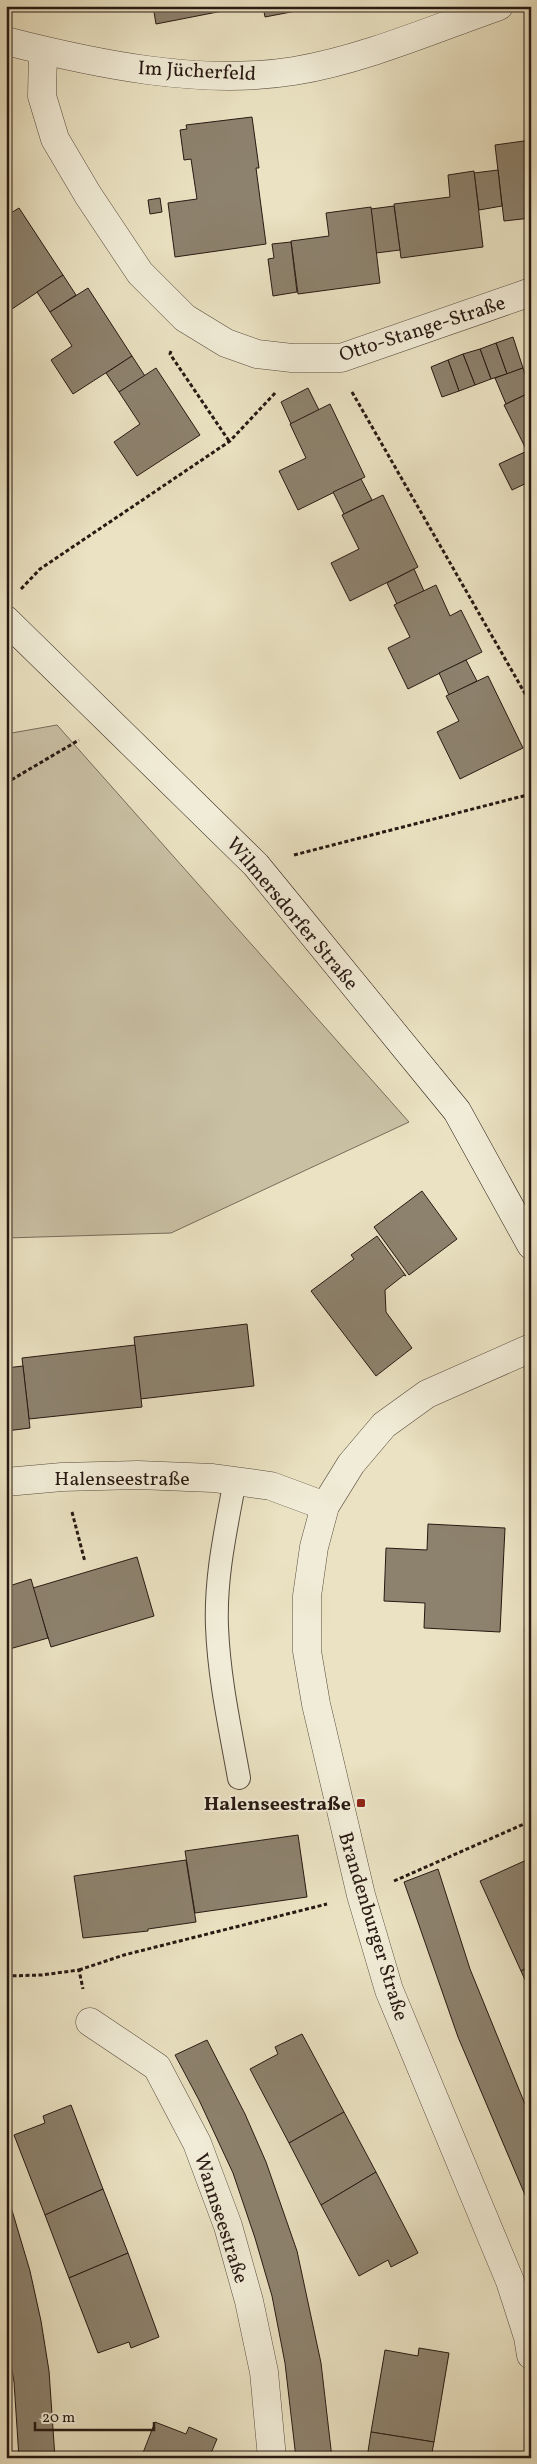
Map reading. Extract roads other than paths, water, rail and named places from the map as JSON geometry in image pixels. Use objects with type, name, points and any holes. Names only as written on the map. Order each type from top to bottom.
[{"type":"street","name":"Im Jücherfeld","points":[[6,41],[44,51],[116,65],[185,73],[238,76],[294,71],[343,60],[499,6]]},
{"type":"street","name":"Otto-Stange-Straße","points":[[44,51],[42,96],[55,139],[88,195],[140,273],[185,318],[226,343],[257,354],[292,358],[341,358],[531,292]]},
{"type":"street","name":"Wilmersdorfer Straße","points":[[6,620],[112,721],[256,865],[457,1111],[531,1245]]},
{"type":"street","name":"Brandenburger Straße","points":[[531,1348],[427,1394],[384,1426],[351,1464],[324,1506],[314,1547],[307,1596],[307,1651],[316,1704],[361,1895],[388,1990],[510,2282],[528,2337],[531,2355]]},
{"type":"street","name":"Halenseestraße","points":[[6,1482],[62,1477],[138,1475],[235,1480],[271,1486],[324,1506]]},
{"type":"street","name":"Wannseestraße","points":[[90,2022],[157,2067],[197,2143],[228,2226],[249,2301],[264,2372],[272,2458]]},
{"type":"lane","points":[[235,1480],[220,1557],[217,1626],[222,1680],[239,1778]]},
{"type":"place","name":"Halenseestraße","points":[[361,1803]]}]
